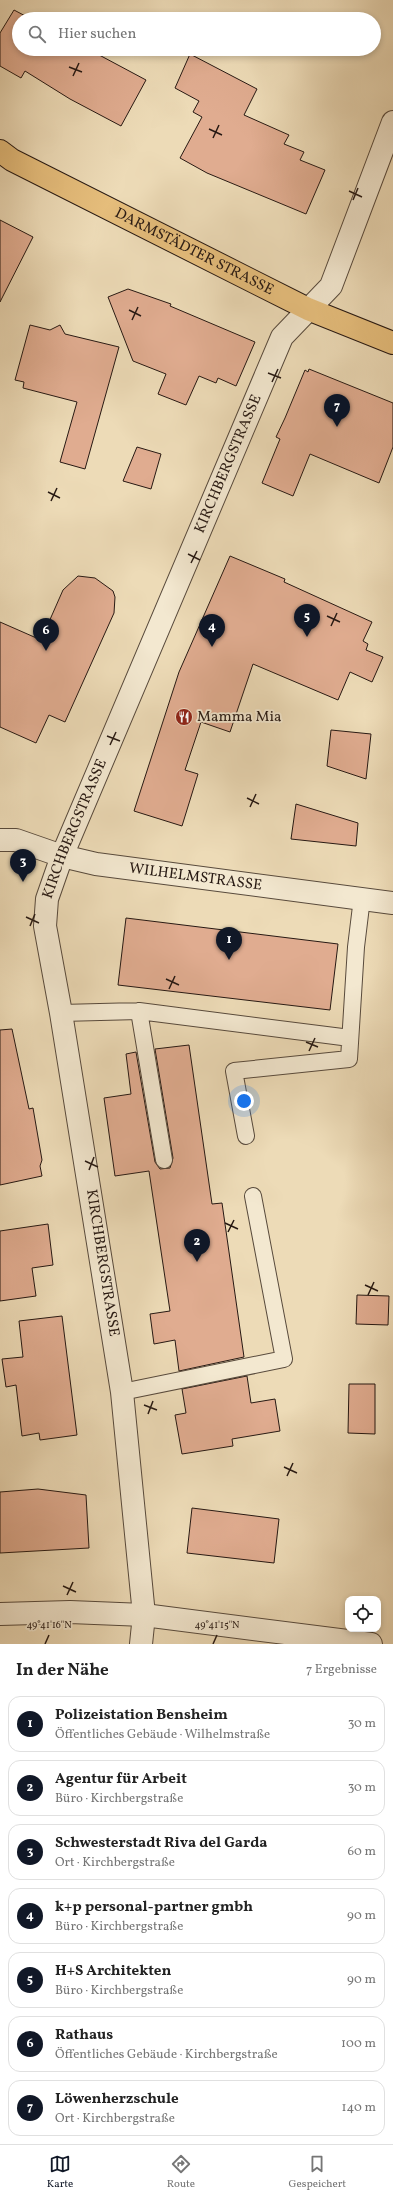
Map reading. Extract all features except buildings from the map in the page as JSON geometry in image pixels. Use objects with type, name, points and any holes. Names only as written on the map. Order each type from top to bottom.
[{"type":"main road","name":"DARMSTÄDTER STRASSE","points":[[0,151],[12,160],[308,309],[393,343]]},
{"type":"street","name":"KIRCHBERGSTRASSE","points":[[141,1644],[144,1615],[122,1392],[61,1013],[45,926],[47,899],[62,856],[282,337],[331,286],[393,122]]},
{"type":"street","name":"WILHELMSTRASSE","points":[[0,840],[16,840],[62,856],[102,865],[393,903]]},
{"type":"street","points":[[0,1614],[70,1612],[144,1615],[371,1644]]},
{"type":"lane","points":[[246,1136],[234,1071],[349,1059],[356,947],[362,898]]},
{"type":"lane","points":[[61,1013],[139,1011],[350,1038]]},
{"type":"lane","points":[[139,1011],[164,1160]]},
{"type":"lane","points":[[122,1392],[284,1359],[253,1196]]},
{"type":"place","name":"Löwenherzschule","points":[[337,427]]},
{"type":"place","name":"H+S Architekten","points":[[307,637]]},
{"type":"place","name":"k+p personal-partner gmbh","points":[[212,647]]},
{"type":"place","name":"Rathaus","points":[[46,651]]},
{"type":"place","name":"Mamma Mia","points":[[184,717]]},
{"type":"place","name":"Schwesterstadt Riva del Garda","points":[[23,882]]},
{"type":"place","name":"Polizeistation Bensheim","points":[[229,960]]},
{"type":"place","name":"Agentur für Arbeit","points":[[197,1262]]}]
